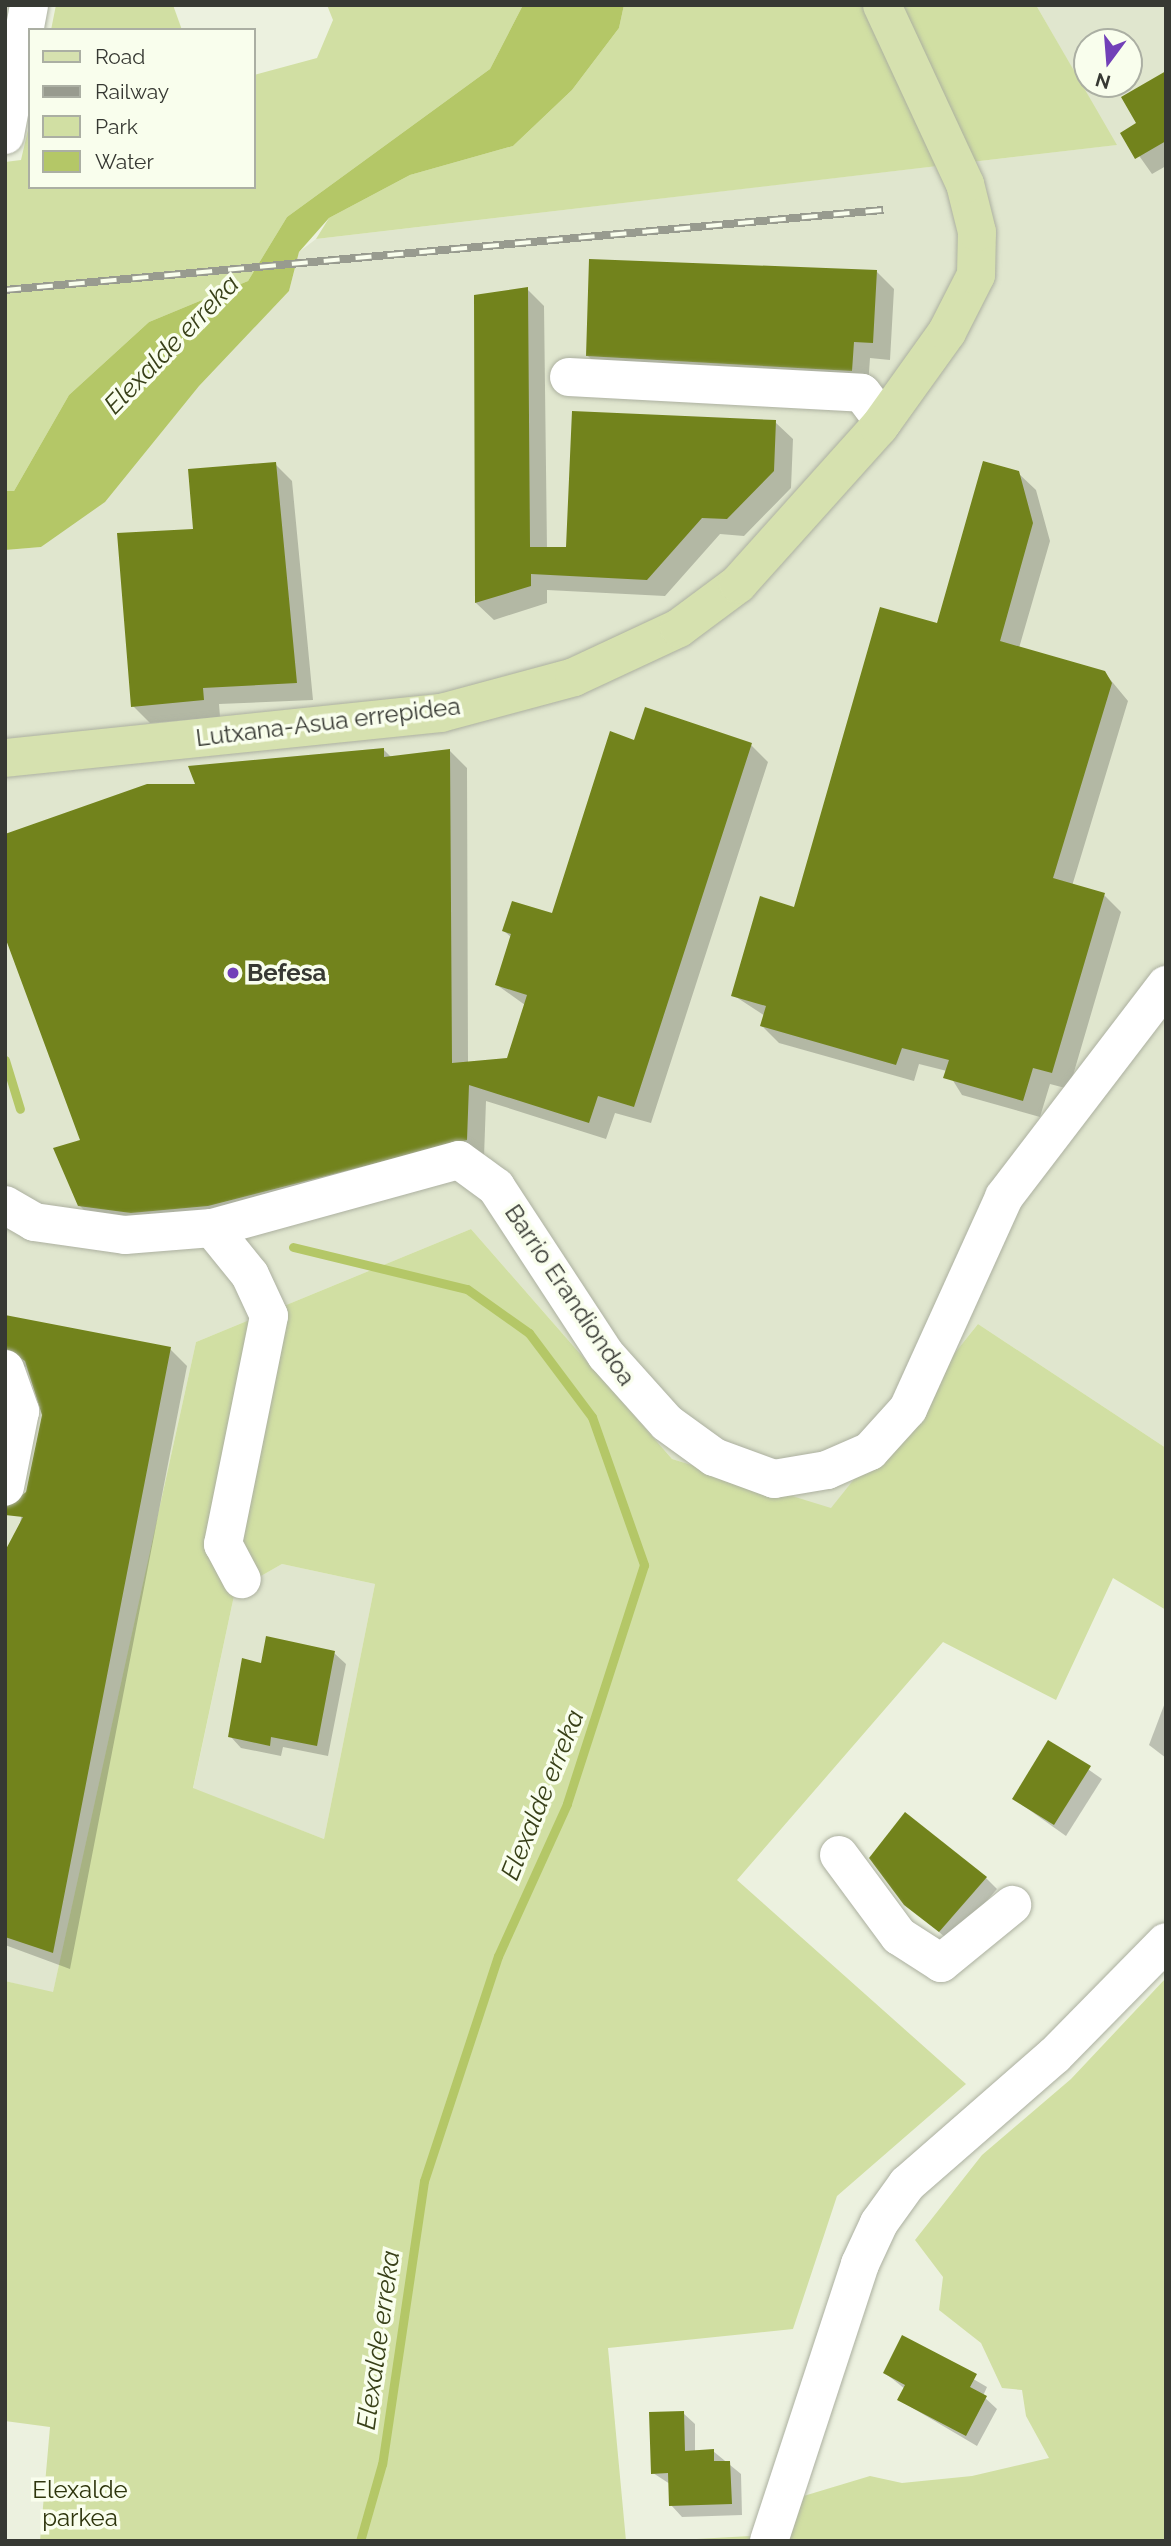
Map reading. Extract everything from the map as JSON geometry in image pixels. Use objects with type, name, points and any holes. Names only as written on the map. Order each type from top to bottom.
[{"type":"main road","name":"Lutxana-Asua errepidea","points":[[5,758],[441,713],[574,677],[679,628],[738,584],[883,421],[964,299],[976,275],[977,232],[965,184],[882,5]]},
{"type":"street","points":[[5,135],[29,5]]},
{"type":"street","points":[[569,377],[862,393],[883,421]]},
{"type":"street","name":"Barrio Erandiondoa","points":[[5,1205],[34,1222],[125,1235],[212,1228],[459,1160],[496,1187],[606,1355],[667,1423],[714,1457],[774,1479],[827,1471],[870,1451],[908,1409],[1004,1197],[1166,985]]},
{"type":"street","points":[[212,1228],[250,1275],[269,1316],[223,1544],[242,1579]]},
{"type":"street","points":[[5,1369],[20,1411],[5,1487]]},
{"type":"street","points":[[839,1855],[898,1936],[941,1963],[1012,1905]]},
{"type":"street","points":[[769,2541],[860,2264],[879,2223],[907,2184],[1055,2055],[1166,1942]]},
{"type":"shaded area","points":[[1036,5],[1166,5],[1166,1448],[978,1324],[831,1509],[672,1459],[471,1229],[196,1342],[53,1993],[5,1981],[5,550],[41,547],[289,291],[299,252],[316,239],[1116,145],[1089,98],[1143,98],[1143,28],[1073,28],[1073,70]]},
{"type":"shaded area","points":[[282,1564],[375,1584],[324,1839],[193,1789],[235,1591]]},
{"type":"green space","points":[[56,5],[173,5],[181,28],[51,28]]},
{"type":"green space","points":[[327,5],[523,5],[490,69],[287,217],[248,281],[149,322],[69,395],[14,491],[5,491],[5,162],[21,160],[28,130],[28,189],[256,189],[256,74],[317,58],[333,20]]},
{"type":"green space","points":[[624,5],[1036,5],[1073,69],[1073,98],[1090,98],[1117,145],[316,239],[329,218],[410,175],[513,146],[572,90],[619,28]]},
{"type":"green space","name":"Elexalde parkea","points":[[471,1229],[672,1459],[831,1508],[978,1324],[1166,1448],[1166,1610],[1113,1578],[1056,1700],[943,1642],[737,1880],[966,2084],[837,2196],[793,2329],[608,2348],[626,2541],[40,2541],[50,2427],[5,2421],[5,1981],[53,1992],[196,1342]],"holes":[[[282,1564],[375,1584],[324,1839],[193,1788],[235,1591]]]},
{"type":"green space","points":[[1166,1978],[1166,2541],[660,2541],[789,2534],[797,2498],[870,2476],[902,2483],[972,2476],[1049,2458],[1026,2416],[1022,2390],[1002,2388],[981,2343],[939,2310],[943,2277],[915,2240],[982,2155],[1071,2079]]},
{"type":"water","points":[[523,5],[624,5],[619,28],[572,90],[513,146],[410,175],[329,218],[299,252],[289,291],[199,386],[105,502],[41,547],[5,550],[5,491],[14,491],[69,395],[149,322],[248,281],[287,217],[490,69]]},
{"type":"building","points":[[1166,71],[1166,141],[1135,159],[1120,133],[1136,123],[1122,98],[1143,98],[1143,84]]},
{"type":"building","points":[[589,259],[877,270],[873,343],[854,342],[852,371],[586,356]]},
{"type":"building","points":[[528,287],[530,547],[566,547],[572,411],[776,420],[774,471],[727,519],[702,518],[647,580],[531,574],[531,586],[475,603],[474,295]]},
{"type":"building","points":[[983,461],[1019,471],[1033,523],[1000,641],[1105,671],[1112,683],[1053,878],[1105,893],[1052,1073],[1033,1068],[1023,1101],[943,1078],[949,1060],[902,1048],[896,1065],[760,1026],[766,1006],[731,996],[760,896],[794,907],[880,607],[937,623]]},
{"type":"building","points":[[276,462],[297,683],[203,688],[204,700],[131,707],[117,533],[193,529],[188,469]]},
{"type":"building","name":"Befesa","points":[[645,707],[752,743],[634,1107],[598,1096],[589,1123],[469,1085],[467,1140],[208,1206],[131,1213],[78,1206],[53,1148],[80,1140],[5,937],[5,834],[147,784],[195,784],[188,766],[384,748],[384,757],[450,749],[452,1063],[507,1058],[527,995],[495,985],[511,934],[502,931],[512,901],[552,913],[610,731],[634,740]]},
{"type":"building","points":[[5,1315],[171,1347],[53,1953],[5,1937],[5,1551],[23,1517],[5,1515],[5,1508],[26,1492],[42,1415],[25,1361],[5,1348]]},
{"type":"building","points":[[266,1636],[335,1651],[317,1746],[271,1737],[270,1746],[228,1737],[242,1658],[261,1663]]},
{"type":"building","points":[[1048,1740],[1091,1766],[1054,1825],[1012,1799]]},
{"type":"building","points":[[905,1812],[987,1877],[939,1932],[904,1905],[869,1858]]},
{"type":"building","points":[[902,2335],[977,2374],[970,2387],[987,2396],[966,2436],[897,2400],[905,2385],[883,2373]]},
{"type":"building","points":[[684,2411],[685,2451],[714,2449],[714,2461],[730,2461],[732,2504],[669,2506],[668,2473],[651,2474],[649,2412]]},
{"type":"waterway","name":"Elexalde erreka","points":[[5,1060],[20,1109]]},
{"type":"waterway","name":"Elexalde erreka","points":[[293,1247],[467,1289],[529,1333],[592,1417],[644,1565],[567,1804],[498,1956],[424,2181],[382,2464],[360,2541]]},
{"type":"railway","points":[[5,290],[883,210]]},
{"type":"place","name":"Befesa","points":[[233,973]]}]
